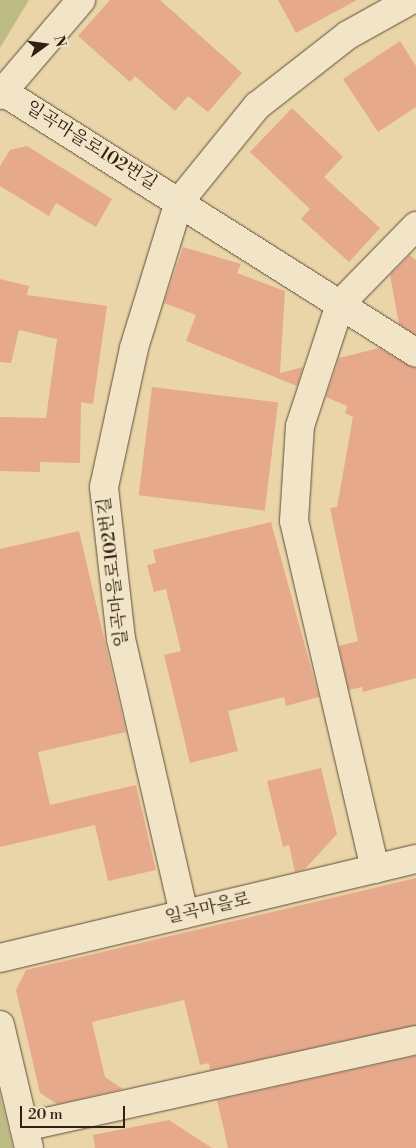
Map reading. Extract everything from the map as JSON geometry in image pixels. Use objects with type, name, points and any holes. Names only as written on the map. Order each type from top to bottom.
[{"type":"street","points":[[1,93],[81,0]]},
{"type":"street","name":"일곡마을로102번길","points":[[184,914],[121,638],[104,487],[134,348],[180,202],[257,106],[348,35],[411,0]]},
{"type":"street","name":"일곡마을로102번길","points":[[1,93],[180,202],[416,353]]},
{"type":"street","points":[[374,869],[294,522],[300,426],[340,304],[402,235],[416,226]]},
{"type":"street","name":"일곡마을로","points":[[0,958],[416,859]]},
{"type":"street","points":[[0,1025],[26,1138],[416,1040]]},
{"type":"shaded area","points":[[0,0],[29,0],[0,48]]},
{"type":"shaded area","points":[[0,1095],[13,1148],[0,1148]]},
{"type":"building","points":[[110,0],[160,0],[242,73],[208,112],[188,96],[175,111],[135,76],[130,82],[78,36]]},
{"type":"building","points":[[278,0],[357,0],[296,33]]},
{"type":"building","points":[[400,41],[416,66],[416,107],[378,132],[343,79]]},
{"type":"building","points":[[292,108],[343,157],[324,177],[380,228],[349,262],[301,219],[310,209],[250,152]]},
{"type":"building","points":[[27,146],[112,199],[96,227],[56,203],[49,216],[0,186],[0,166],[10,150]]},
{"type":"building","points":[[183,247],[241,264],[237,273],[285,291],[280,373],[303,367],[297,386],[186,341],[196,315],[164,303]]},
{"type":"building","points":[[410,255],[416,260],[416,335],[399,324],[390,275]]},
{"type":"building","points":[[0,279],[29,286],[27,295],[107,306],[93,404],[81,402],[80,463],[40,462],[40,472],[0,471],[0,417],[46,418],[57,339],[19,330],[11,363],[0,362]]},
{"type":"building","points":[[379,348],[416,369],[416,678],[363,692],[362,687],[349,690],[339,646],[358,641],[330,508],[337,507],[353,417],[345,413],[347,406],[326,397],[339,358]]},
{"type":"building","points":[[152,387],[278,402],[265,511],[139,495]]},
{"type":"building","points":[[271,522],[319,697],[286,706],[284,697],[228,711],[238,751],[190,763],[164,655],[181,651],[166,589],[154,592],[147,565],[156,563],[153,550]]},
{"type":"building","points":[[79,531],[126,732],[38,752],[50,805],[136,785],[156,870],[108,881],[95,825],[0,847],[0,549]]},
{"type":"building","points":[[321,768],[337,834],[305,869],[295,872],[289,845],[283,847],[267,781]]},
{"type":"building","points":[[416,878],[416,1025],[210,1070],[209,1063],[200,1065],[184,1000],[92,1022],[105,1077],[123,1089],[57,1104],[40,1093],[16,990],[26,970]]},
{"type":"building","points":[[416,1056],[416,1148],[228,1148],[217,1100]]},
{"type":"building","points":[[169,1120],[212,1148],[95,1148],[93,1135]]}]
